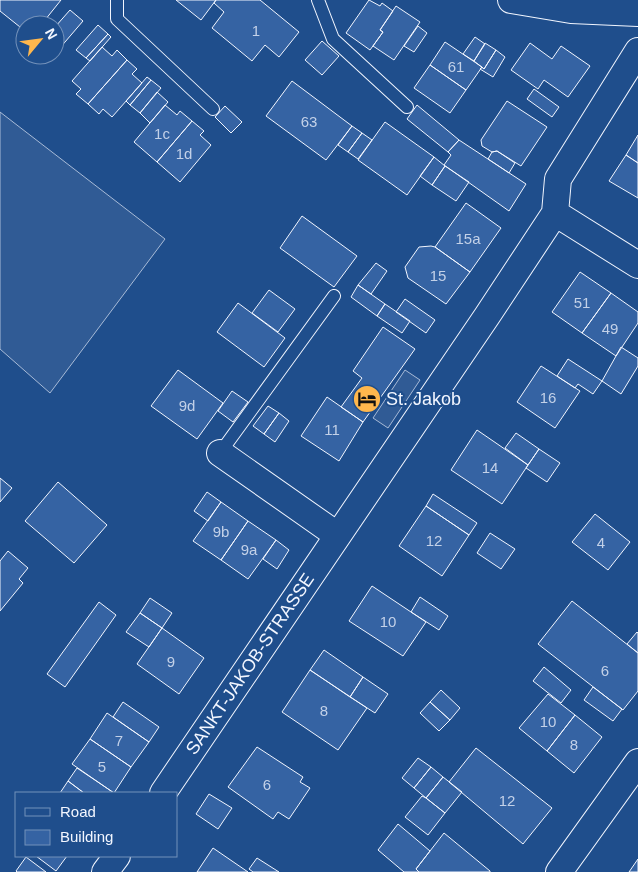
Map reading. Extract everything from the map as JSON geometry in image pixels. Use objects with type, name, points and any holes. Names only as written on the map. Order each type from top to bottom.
[{"type":"street","points":[[511,0],[571,10],[637,13],[638,40]]},
{"type":"street","points":[[638,51],[558,179],[556,213],[638,265]]},
{"type":"street","name":"SANKT-JAKOB-STRASSE","points":[[164,792],[556,213]]},
{"type":"street","points":[[220,453],[338,535]]},
{"type":"street","points":[[559,872],[638,762]]},
{"type":"street","points":[[105,872],[117,857]]},
{"type":"lane","points":[[117,0],[117,19],[213,109]]},
{"type":"lane","points":[[318,0],[333,39],[407,107]]},
{"type":"lane","points":[[220,453],[334,296]]},
{"type":"shaded area","points":[[0,112],[165,239],[50,393],[0,349]]},
{"type":"shaded area","points":[[405,370],[420,380],[388,428],[373,418]]},
{"type":"building","points":[[0,0],[61,0],[49,15],[15,15],[15,23],[0,11]]},
{"type":"building","points":[[176,0],[216,0],[201,20]]},
{"type":"building","points":[[216,0],[260,0],[299,32],[279,57],[265,45],[252,61],[212,28],[224,12],[214,3]]},
{"type":"building","points":[[369,0],[380,6],[382,3],[393,11],[380,30],[383,32],[370,50],[346,33]]},
{"type":"building","points":[[396,6],[420,22],[394,60],[373,46],[383,32],[380,30]]},
{"type":"building","points":[[70,10],[83,21],[65,42],[65,16]]},
{"type":"building","points":[[98,25],[108,34],[86,58],[76,50]]},
{"type":"building","points":[[418,26],[427,33],[414,52],[404,46]]},
{"type":"building","points":[[108,34],[111,37],[90,61],[86,58]]},
{"type":"building","points":[[475,37],[485,44],[474,61],[463,54]]},
{"type":"building","points":[[322,41],[339,56],[322,75],[305,60]]},
{"type":"building","points":[[445,42],[482,67],[466,90],[430,65]]},
{"type":"building","points":[[485,43],[496,50],[484,69],[474,61]]},
{"type":"building","points":[[530,43],[552,59],[561,46],[590,66],[568,97],[544,80],[538,89],[511,70]]},
{"type":"building","points":[[102,47],[112,56],[117,50],[127,60],[88,104],[76,94],[81,89],[72,81]]},
{"type":"building","points":[[496,50],[505,57],[493,77],[480,69],[482,67],[484,69]]},
{"type":"building","points":[[127,60],[137,69],[132,74],[142,83],[112,117],[103,109],[99,114],[88,104]]},
{"type":"building","points":[[430,65],[466,90],[450,113],[414,88]]},
{"type":"building","points":[[147,77],[151,80],[130,105],[126,101]]},
{"type":"building","points":[[151,80],[161,88],[140,113],[130,105]]},
{"type":"building","points":[[292,81],[352,126],[326,160],[266,116]]},
{"type":"building","points":[[534,89],[559,107],[552,117],[527,99]]},
{"type":"building","points":[[157,92],[168,102],[150,123],[140,113]]},
{"type":"building","points":[[507,101],[547,127],[521,166],[497,151],[492,152],[482,146],[481,140]]},
{"type":"building","points":[[165,105],[177,115],[180,111],[192,121],[157,162],[134,142]]},
{"type":"building","points":[[417,105],[459,140],[448,152],[407,119]]},
{"type":"building","points":[[225,106],[242,122],[231,133],[215,117]]},
{"type":"building","points":[[192,121],[204,131],[200,135],[211,145],[180,182],[157,162]]},
{"type":"building","points":[[385,122],[434,157],[407,195],[358,160]]},
{"type":"building","points":[[352,126],[362,133],[348,152],[338,145]]},
{"type":"building","points":[[362,133],[372,140],[358,159],[348,152]]},
{"type":"building","points":[[638,135],[638,163],[626,155]]},
{"type":"building","points":[[459,140],[526,184],[509,211],[444,165],[451,155],[448,152]]},
{"type":"building","points":[[497,151],[515,163],[509,173],[488,159],[492,152]]},
{"type":"building","points":[[626,155],[638,163],[638,198],[609,181]]},
{"type":"building","points":[[434,157],[445,166],[432,185],[420,176]]},
{"type":"building","points":[[445,166],[469,182],[456,201],[432,185]]},
{"type":"building","points":[[466,203],[501,228],[470,272],[435,247]]},
{"type":"building","points":[[302,216],[357,256],[334,287],[280,248]]},
{"type":"building","points":[[431,246],[470,272],[446,304],[408,278],[405,267],[419,247]]},
{"type":"building","points":[[376,263],[387,271],[371,294],[358,285]]},
{"type":"building","points":[[580,272],[611,293],[582,333],[552,312]]},
{"type":"building","points":[[358,285],[385,304],[377,316],[351,297]]},
{"type":"building","points":[[269,290],[295,309],[278,332],[252,313]]},
{"type":"building","points":[[611,293],[638,312],[638,323],[616,356],[582,333]]},
{"type":"building","points":[[405,299],[435,320],[426,333],[396,312]]},
{"type":"building","points":[[238,303],[285,338],[264,367],[217,332]]},
{"type":"building","points":[[385,304],[410,321],[402,333],[377,316]]},
{"type":"building","points":[[383,327],[415,349],[363,422],[341,407],[362,378],[353,371]]},
{"type":"building","points":[[621,347],[638,358],[638,366],[621,394],[602,381]]},
{"type":"building","points":[[568,359],[602,381],[593,394],[578,384],[575,388],[557,376]]},
{"type":"building","points":[[541,366],[580,391],[555,428],[517,402]]},
{"type":"building","points":[[178,370],[223,403],[197,439],[151,406]]},
{"type":"building","points":[[232,391],[248,402],[233,422],[218,411]]},
{"type":"building","points":[[327,397],[363,422],[339,461],[301,436]]},
{"type":"building","points":[[268,406],[279,413],[264,434],[253,426]]},
{"type":"building","points":[[279,413],[289,421],[275,442],[264,434]]},
{"type":"building","points":[[477,430],[528,465],[502,504],[451,470]]},
{"type":"building","points":[[516,433],[539,449],[528,465],[505,448]]},
{"type":"building","points":[[539,449],[560,463],[547,482],[526,468]]},
{"type":"building","points":[[0,478],[12,488],[0,502]]},
{"type":"building","points":[[58,482],[107,525],[74,563],[25,521]]},
{"type":"building","points":[[207,492],[221,502],[208,521],[194,511]]},
{"type":"building","points":[[433,494],[477,523],[469,535],[426,506]]},
{"type":"building","points":[[221,502],[248,521],[221,560],[193,541]]},
{"type":"building","points":[[426,506],[469,535],[442,576],[399,546]]},
{"type":"building","points":[[595,514],[630,542],[608,570],[572,542]]},
{"type":"building","points":[[248,521],[276,540],[248,579],[221,560]]},
{"type":"building","points":[[490,533],[515,549],[501,569],[477,553]]},
{"type":"building","points":[[276,540],[289,550],[277,569],[263,559]]},
{"type":"building","points":[[8,551],[28,568],[19,579],[23,583],[0,611],[0,561]]},
{"type":"building","points":[[372,586],[426,622],[403,656],[349,621]]},
{"type":"building","points":[[420,597],[448,616],[439,630],[411,612]]},
{"type":"building","points":[[150,598],[172,613],[162,628],[140,613]]},
{"type":"building","points":[[572,601],[638,653],[638,691],[623,710],[538,644]]},
{"type":"building","points":[[99,602],[116,615],[65,687],[47,674]]},
{"type":"building","points":[[140,613],[162,628],[149,647],[126,632]]},
{"type":"building","points":[[162,628],[204,658],[179,694],[137,664]]},
{"type":"building","points":[[638,633],[638,653],[627,644]]},
{"type":"building","points":[[324,650],[363,677],[350,697],[310,670]]},
{"type":"building","points":[[544,667],[571,690],[561,703],[533,681]]},
{"type":"building","points":[[310,670],[367,708],[338,750],[282,712]]},
{"type":"building","points":[[363,677],[388,694],[375,713],[350,697]]},
{"type":"building","points":[[593,687],[622,709],[613,721],[584,700]]},
{"type":"building","points":[[441,690],[460,708],[450,720],[430,702]]},
{"type":"building","points":[[548,694],[575,715],[547,751],[519,728]]},
{"type":"building","points":[[123,702],[159,727],[149,742],[113,717]]},
{"type":"building","points":[[430,702],[450,720],[439,731],[420,713]]},
{"type":"building","points":[[107,713],[149,742],[131,767],[90,739]]},
{"type":"building","points":[[575,715],[602,737],[574,773],[547,751]]},
{"type":"building","points":[[90,739],[131,767],[115,792],[113,792],[72,764]]},
{"type":"building","points":[[257,747],[303,777],[300,782],[310,788],[289,819],[278,812],[273,819],[228,787]]},
{"type":"building","points":[[476,748],[552,808],[523,844],[449,782]]},
{"type":"building","points":[[418,758],[431,767],[414,788],[402,778]]},
{"type":"building","points":[[431,767],[443,777],[426,798],[414,788]]},
{"type":"building","points":[[77,768],[113,792],[83,792],[68,781]]},
{"type":"building","points":[[443,777],[462,792],[445,813],[426,798]]},
{"type":"building","points":[[68,781],[83,792],[61,792]]},
{"type":"building","points":[[209,794],[232,808],[218,829],[196,814]]},
{"type":"building","points":[[422,796],[445,813],[428,835],[405,817]]},
{"type":"building","points":[[398,824],[430,851],[416,869],[419,872],[404,872],[378,850]]},
{"type":"building","points":[[444,833],[490,872],[419,872],[416,869]]},
{"type":"building","points":[[213,848],[248,872],[197,872]]},
{"type":"building","points":[[26,857],[46,872],[17,872]]},
{"type":"building","points":[[37,857],[66,857],[56,871]]},
{"type":"building","points":[[257,858],[279,872],[253,872],[249,869]]},
{"type":"building","points":[[638,859],[638,872],[629,872]]},
{"type":"place","name":"St. Jakob","points":[[367,399]]}]
